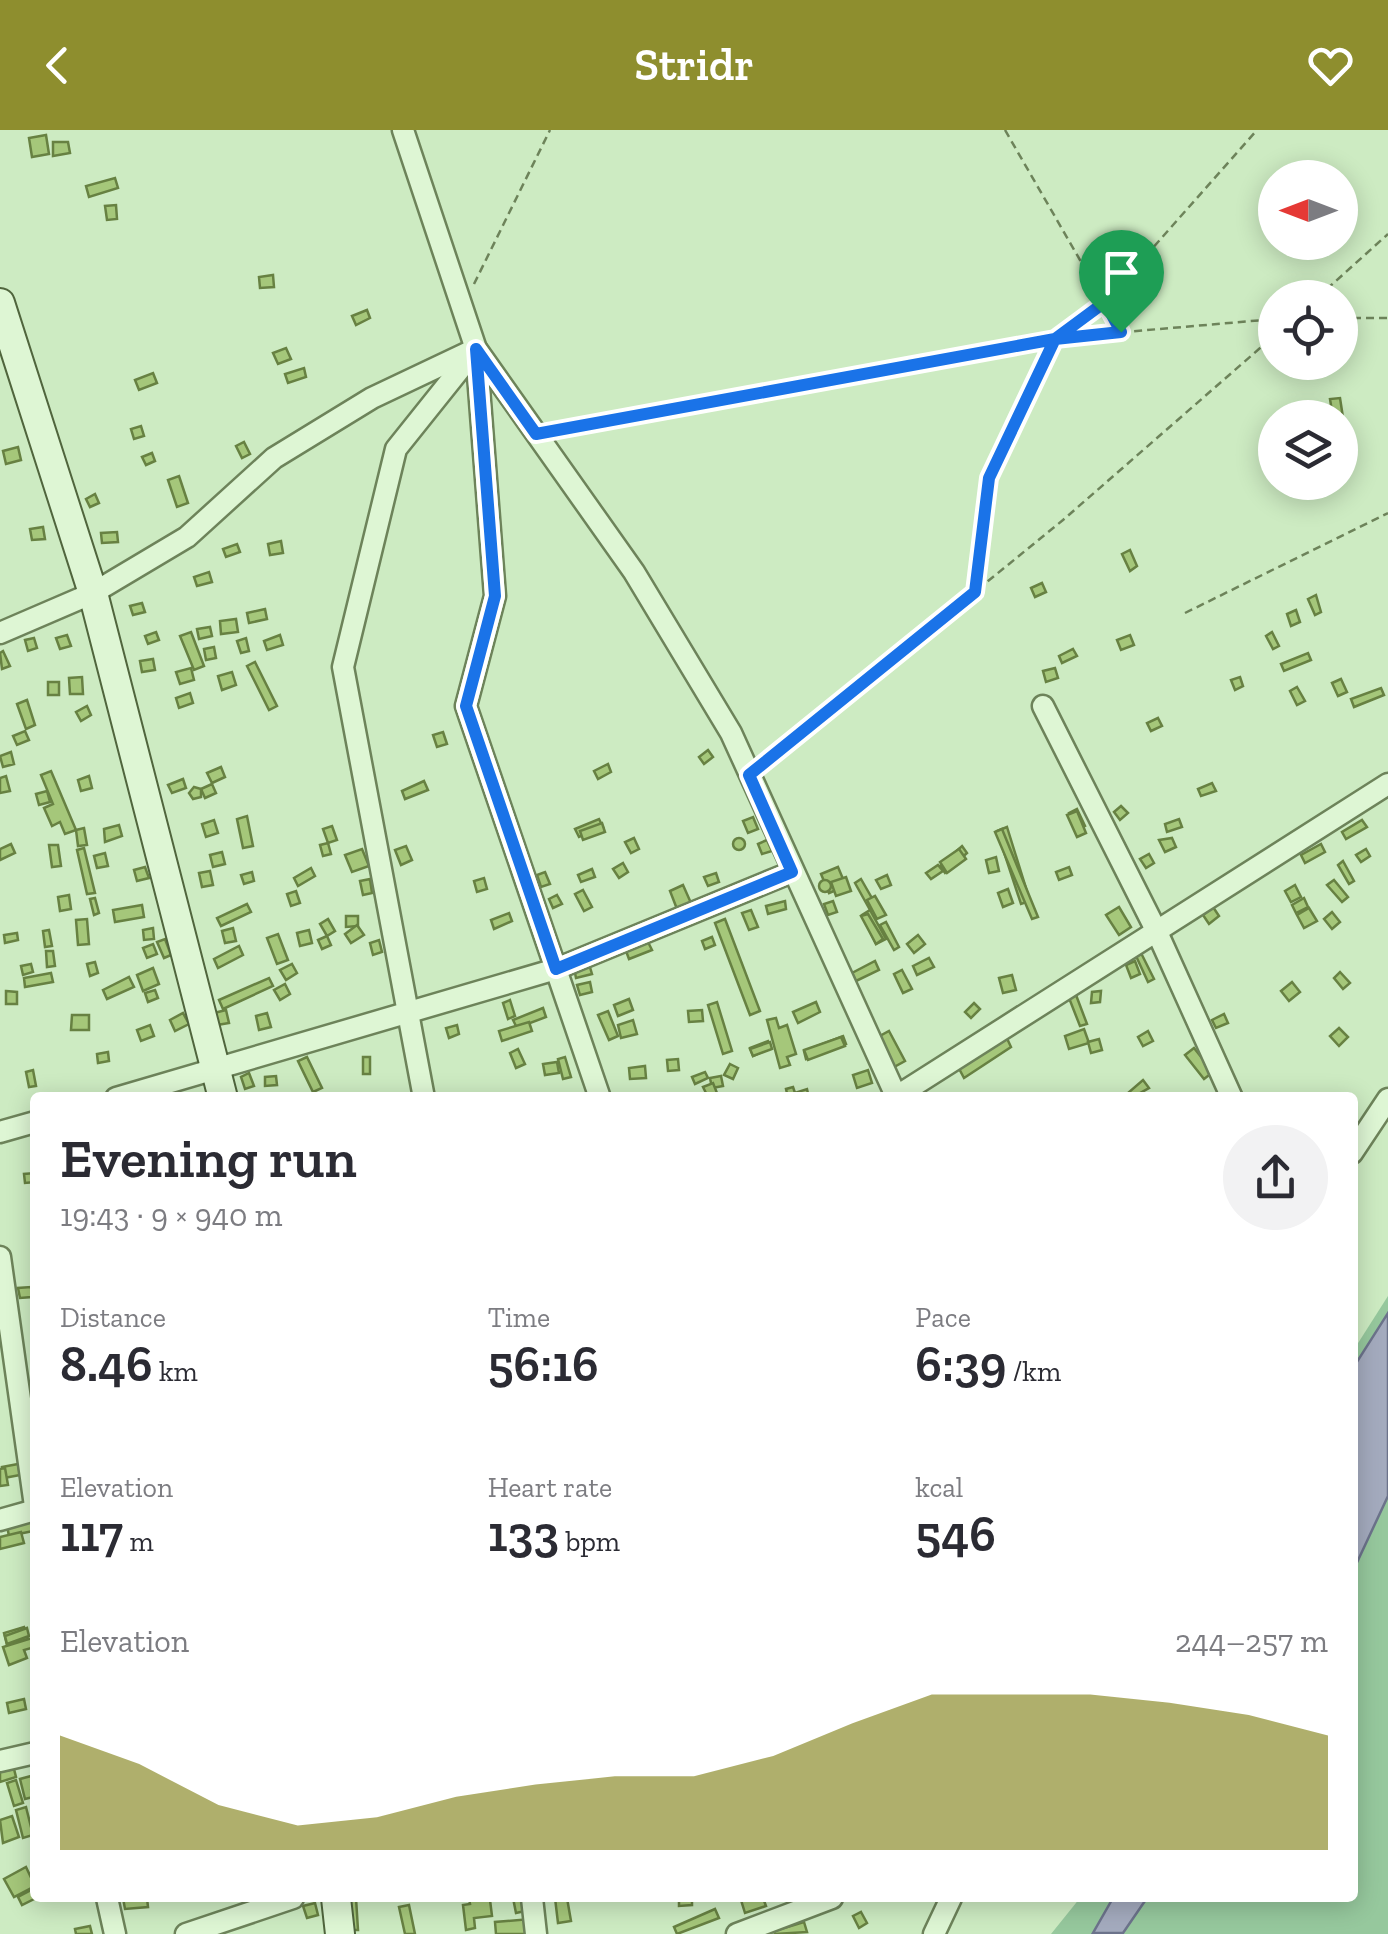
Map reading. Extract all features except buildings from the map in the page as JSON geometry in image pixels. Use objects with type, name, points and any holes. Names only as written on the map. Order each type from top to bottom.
[{"type":"main road","points":[[0,302],[9,367],[93,593],[221,1092]]},
{"type":"main road","points":[[336,1902],[340,1934]]},
{"type":"street","points":[[403,130],[476,349],[495,596],[466,706],[598,1092]]},
{"type":"street","points":[[476,349],[634,572],[730,734],[894,1092]]},
{"type":"street","points":[[0,634],[93,593],[187,537],[274,458],[372,398],[476,349]]},
{"type":"street","points":[[423,1092],[343,667],[396,449],[476,349]]},
{"type":"street","points":[[1043,706],[1157,932],[1229,1092]]},
{"type":"street","points":[[904,1092],[1388,784]]},
{"type":"street","points":[[136,1092],[408,1009],[556,969],[792,872]]},
{"type":"street","points":[[1358,1144],[1388,1098]]},
{"type":"street","points":[[0,1132],[30,1123]]},
{"type":"street","points":[[0,1256],[30,1472]]},
{"type":"street","points":[[0,1520],[30,1510]]},
{"type":"street","points":[[0,1761],[30,1753]]},
{"type":"street","points":[[108,1902],[115,1934]]},
{"type":"street","points":[[186,1934],[281,1902]]},
{"type":"street","points":[[532,1902],[536,1934]]},
{"type":"street","points":[[737,1934],[821,1902]]},
{"type":"street","points":[[934,1934],[949,1902]]},
{"type":"path","points":[[462,308],[550,130]]},
{"type":"path","points":[[1006,130],[1121,332]]},
{"type":"path","points":[[975,592],[989,478],[1055,339],[1105,302],[1257,130]]},
{"type":"path","points":[[1337,280],[1388,234]]},
{"type":"path","points":[[1358,318],[1388,318]]},
{"type":"path","points":[[536,434],[1055,339],[1258,320]]},
{"type":"path","points":[[749,775],[975,592],[1258,350]]},
{"type":"path","points":[[1184,612],[1388,513]]},
{"type":"green space","points":[[1388,1296],[1388,1313],[1358,1360],[1358,1343]]},
{"type":"green space","points":[[1388,1496],[1388,1934],[1051,1934],[1077,1902],[1111,1902],[1094,1933],[1123,1933],[1144,1902],[1358,1902],[1358,1560]]},
{"type":"water","points":[[1388,1313],[1388,1496],[1358,1560],[1358,1360]]},
{"type":"water","points":[[1111,1902],[1144,1902],[1123,1933],[1093,1933]]},
{"type":"route","points":[[1121,332],[1068,336],[1055,339],[925,363],[536,434],[476,349],[495,596],[466,706],[556,969],[792,872],[749,775],[975,592],[989,478],[1055,339],[1105,302],[1121,332]]}]
